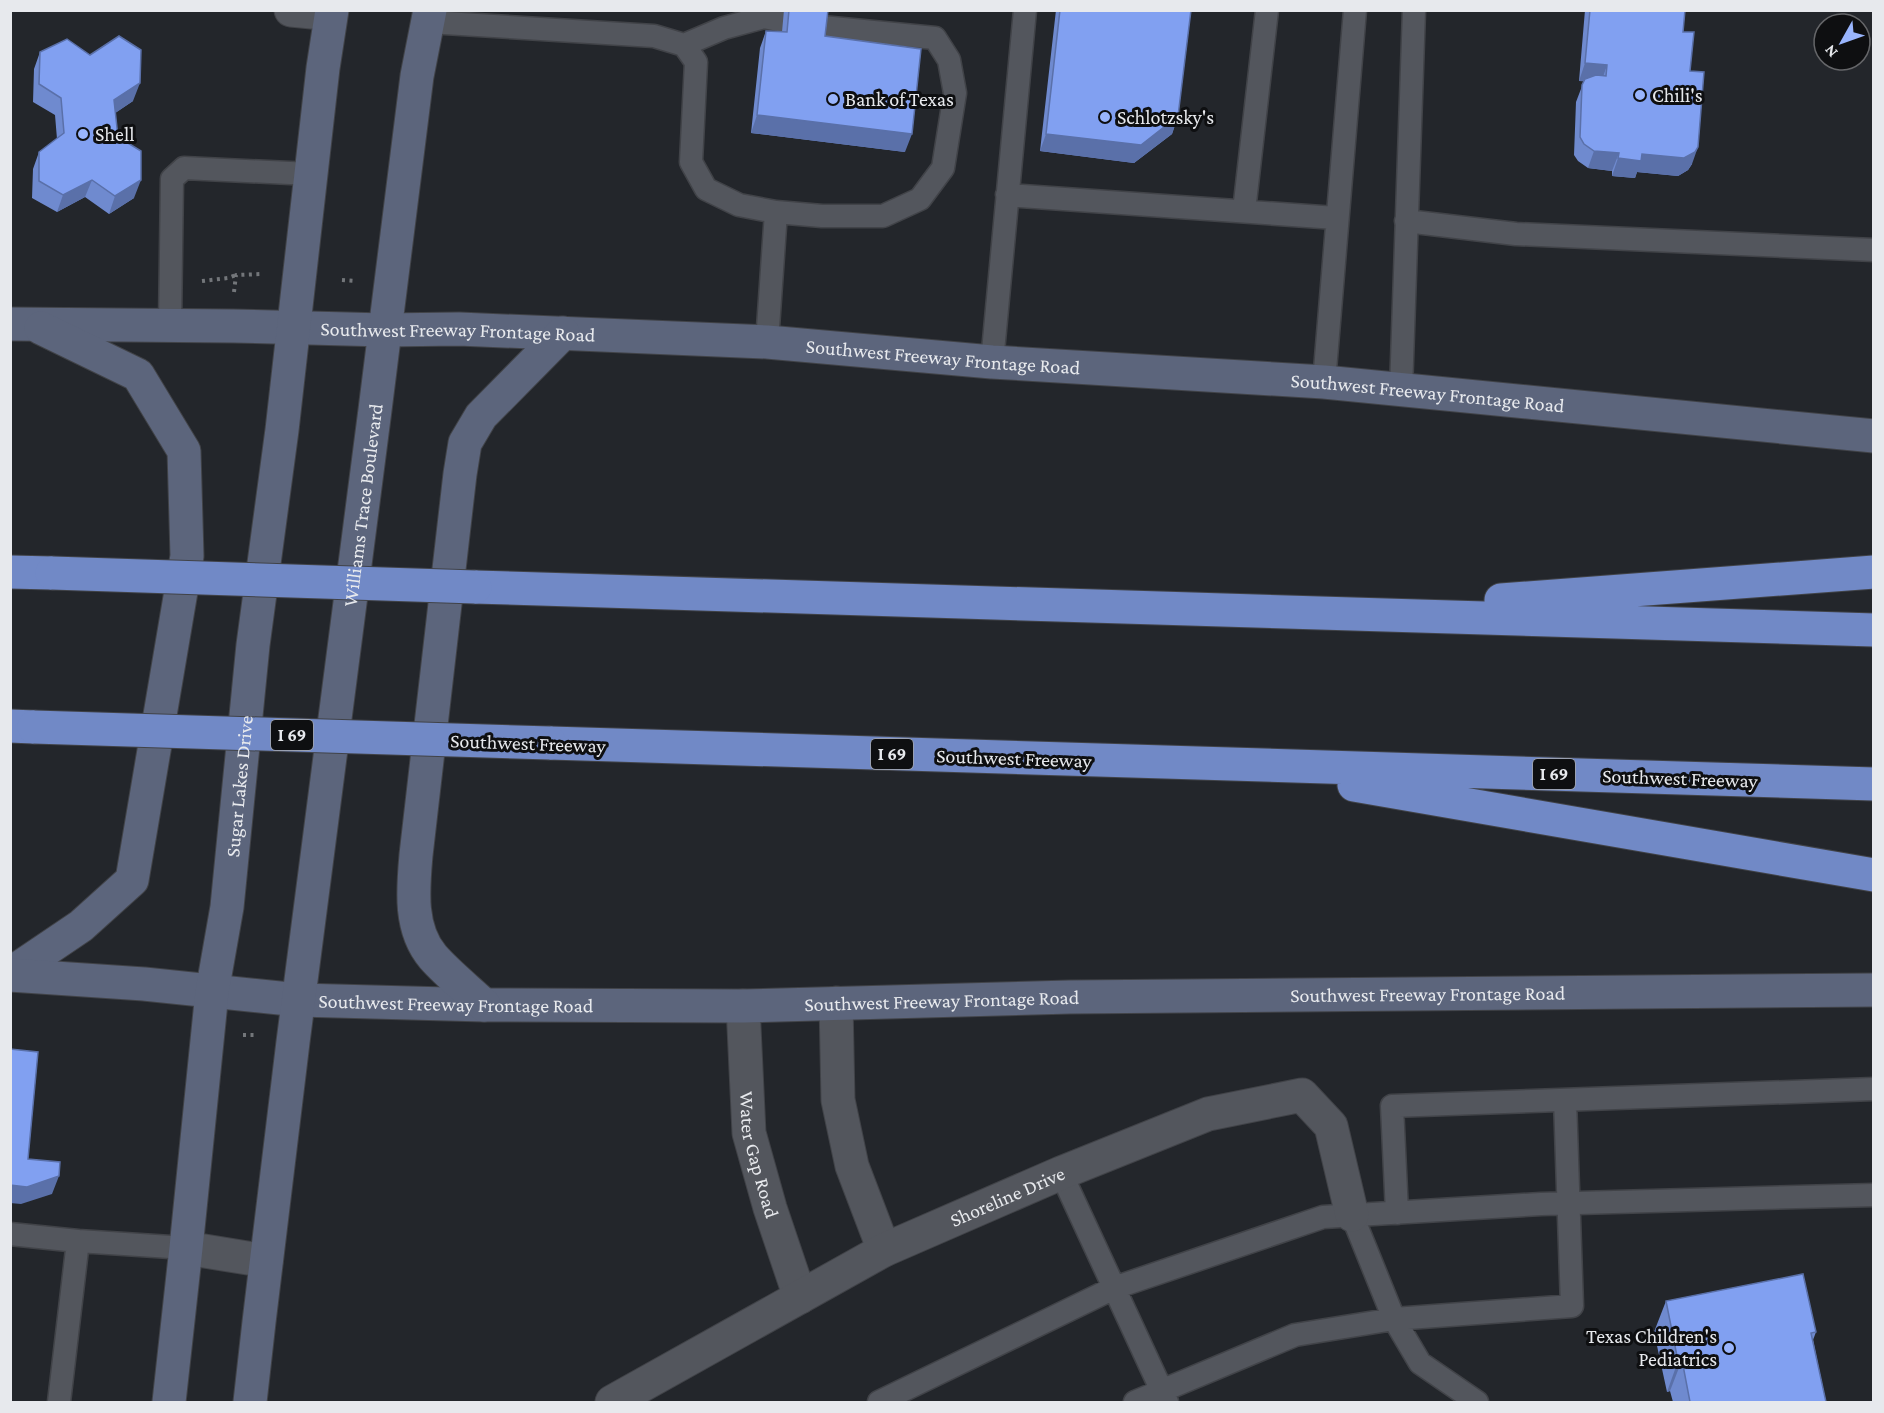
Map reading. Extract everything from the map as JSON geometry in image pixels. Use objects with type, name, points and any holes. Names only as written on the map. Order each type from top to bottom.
[{"type":"highway","points":[[10,572],[1874,630]]},
{"type":"highway","points":[[1328,613],[1874,572]]},
{"type":"highway","name":"Southwest Freeway","points":[[22,726],[1874,784]]},
{"type":"highway","points":[[1234,764],[1874,874]]},
{"type":"main road","points":[[293,327],[323,68],[332,10]]},
{"type":"main road","name":"Williams Trace Boulevard","points":[[299,1000],[417,76],[429,16]]},
{"type":"main road","points":[[10,974],[81,926],[132,880],[187,556],[184,451],[138,375],[21,323]]},
{"type":"main road","name":"Southwest Freeway Frontage Road","points":[[21,323],[384,330],[445,329],[767,342],[992,362],[1324,382],[1874,436]]},
{"type":"main road","name":"Sugar Lakes Drive","points":[[169,1402],[212,992],[227,907],[253,645],[282,430],[293,327]]},
{"type":"main road","points":[[484,1005],[432,956],[418,931],[413,892],[418,831],[465,443],[481,416],[563,333]]},
{"type":"main road","name":"Southwest Freeway Frontage Road","points":[[10,974],[144,984],[299,1000],[484,1005],[743,1006],[1070,997],[1874,990]]},
{"type":"main road","points":[[250,1402],[299,1000]]},
{"type":"street","points":[[291,10],[312,12],[316,10]]},
{"type":"street","points":[[836,1003],[838,1100],[852,1166],[884,1250]]},
{"type":"street","name":"Water Gap Road","points":[[743,1006],[749,1132],[770,1208],[800,1297]]},
{"type":"street","name":"Shoreline Drive","points":[[612,1402],[884,1250],[1061,1173],[1208,1114],[1302,1095],[1331,1126],[1352,1215]]},
{"type":"street","points":[[186,1248],[266,1261]]},
{"type":"lane","points":[[992,362],[1025,10]]},
{"type":"lane","points":[[1244,211],[1267,10]]},
{"type":"lane","points":[[1324,382],[1355,10]]},
{"type":"lane","points":[[1401,390],[1414,10]]},
{"type":"lane","points":[[429,16],[589,21],[684,45],[696,62],[691,162],[706,189],[739,205],[776,212],[822,216],[883,216],[920,199],[943,168],[955,93],[949,60],[935,38],[822,27]]},
{"type":"lane","points":[[684,45],[724,28],[764,17],[783,21]]},
{"type":"lane","points":[[170,325],[172,179],[184,168],[310,174]]},
{"type":"lane","points":[[1007,195],[1336,218]]},
{"type":"lane","points":[[767,342],[776,212]]},
{"type":"lane","points":[[1406,221],[1516,234],[1874,250]]},
{"type":"lane","points":[[1397,1213],[1392,1106],[1874,1089]]},
{"type":"lane","points":[[1135,1402],[1164,1397],[1295,1335],[1394,1319],[1572,1306],[1565,1100]]},
{"type":"lane","points":[[1061,1173],[1164,1397]]},
{"type":"lane","points":[[879,1402],[918,1394],[1114,1288],[1323,1217],[1569,1203],[1874,1195]]},
{"type":"lane","points":[[1352,1215],[1394,1319],[1420,1363],[1477,1402]]},
{"type":"lane","points":[[10,1234],[186,1248]]},
{"type":"lane","points":[[59,1402],[78,1241]]},
{"type":"path","points":[[234,293],[236,274]]},
{"type":"path","points":[[202,281],[228,278],[236,274],[262,274]]},
{"type":"building","name":"Bank of Texas","points":[[789,10],[828,10],[825,36],[921,49],[912,134],[757,115],[766,31],[787,32]]},
{"type":"building","points":[[1060,10],[1191,10],[1178,116],[1141,145],[1046,134]]},
{"type":"building","name":"Chili's","points":[[1590,10],[1685,10],[1683,32],[1694,32],[1690,71],[1704,72],[1698,147],[1695,152],[1684,158],[1642,154],[1641,161],[1618,158],[1619,153],[1594,151],[1584,144],[1580,137],[1582,85],[1585,79],[1596,75],[1606,76],[1607,65],[1585,63]]},
{"type":"building","name":"Shell","points":[[119,36],[141,50],[140,83],[114,100],[118,137],[141,151],[141,180],[115,196],[92,180],[63,195],[39,181],[39,152],[64,133],[61,98],[39,84],[40,52],[67,39],[90,55]]},
{"type":"building","points":[[10,1049],[38,1052],[28,1159],[60,1162],[59,1176],[27,1187],[10,1185]]},
{"type":"building","name":"Texas Children's Pediatrics","points":[[1803,1274],[1816,1332],[1811,1333],[1826,1402],[1690,1402],[1682,1360],[1678,1361],[1666,1301]]},
{"type":"place","name":"Chili's","points":[[1640,95]]},
{"type":"place","name":"Bank of Texas","points":[[833,99]]},
{"type":"place","name":"Schlotzsky's","points":[[1105,117]]},
{"type":"place","name":"Shell","points":[[83,134]]},
{"type":"place","name":"Texas Children's Pediatrics","points":[[1729,1348]]}]
